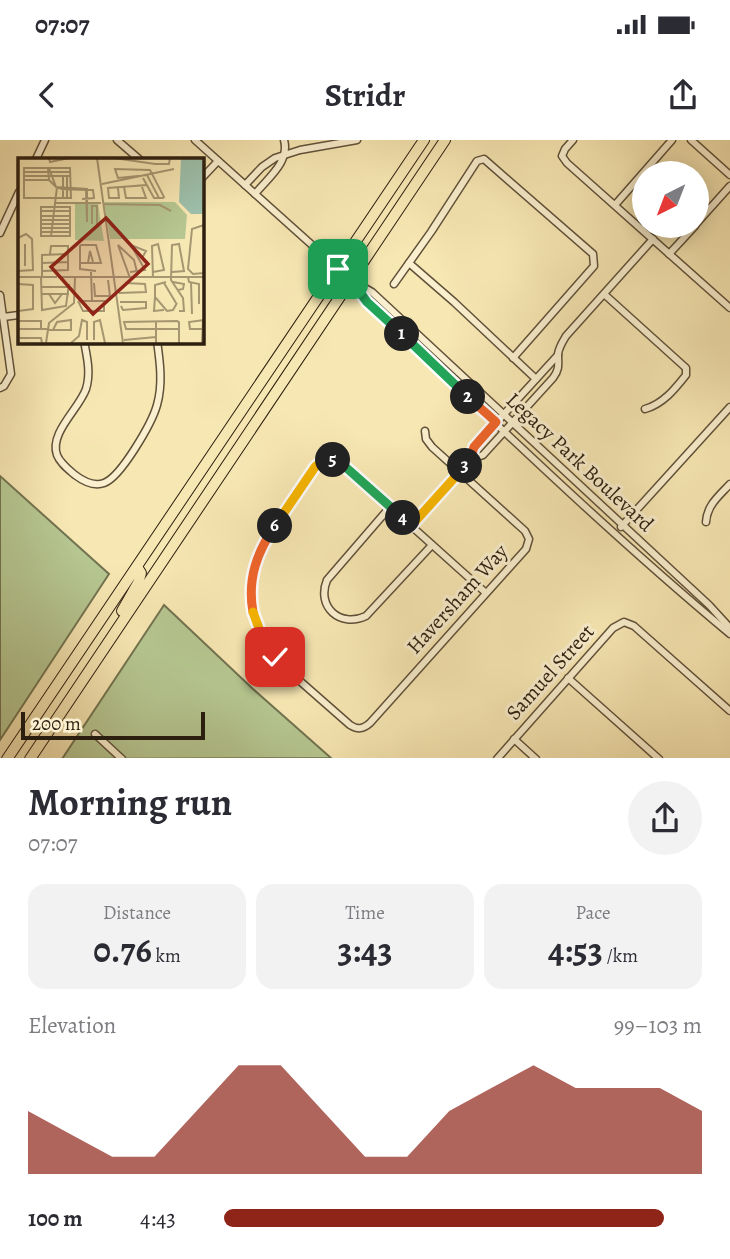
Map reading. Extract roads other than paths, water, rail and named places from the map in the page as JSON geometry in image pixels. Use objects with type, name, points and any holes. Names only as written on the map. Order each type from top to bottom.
[{"type":"highway","points":[[7,758],[424,140]]},
{"type":"highway","points":[[30,758],[445,140]]},
{"type":"highway","points":[[85,675],[92,658],[138,583],[141,573],[137,567]]},
{"type":"street","points":[[36,158],[45,140]]},
{"type":"street","points":[[117,140],[138,158]]},
{"type":"street","points":[[195,140],[351,280]]},
{"type":"street","points":[[255,194],[285,156],[284,140]]},
{"type":"street","points":[[245,185],[266,163],[275,158],[300,150],[357,140]]},
{"type":"street","points":[[573,140],[563,153],[564,160],[669,254],[728,302]]},
{"type":"street","points":[[615,205],[672,140]]},
{"type":"street","points":[[691,140],[730,175]]},
{"type":"street","points":[[125,158],[130,152]]},
{"type":"street","points":[[394,284],[477,160],[484,159],[593,254],[594,266],[513,358]]},
{"type":"street","points":[[203,177],[218,161]]},
{"type":"street","points":[[709,210],[730,186]]},
{"type":"street","points":[[1,229],[18,194]]},
{"type":"street","points":[[669,254],[684,238]]},
{"type":"street","points":[[470,460],[484,455],[556,375],[560,346],[566,336],[653,239]]},
{"type":"street","points":[[409,263],[536,379]]},
{"type":"street","name":"Legacy Park Boulevard","points":[[351,280],[372,292],[709,605],[730,631]]},
{"type":"street","name":"Legacy Park Boulevard","points":[[351,280],[367,302],[615,533],[665,579],[730,631]]},
{"type":"street","points":[[604,294],[686,368],[686,375],[666,398],[645,409]]},
{"type":"street","points":[[0,295],[11,374],[0,388]]},
{"type":"street","points":[[3,317],[18,315]]},
{"type":"street","points":[[84,343],[89,377],[82,397],[57,436],[55,449],[68,468],[90,484],[106,483],[115,476],[153,415],[159,396],[161,371],[157,343]]},
{"type":"street","points":[[411,526],[470,460],[474,447],[558,355]]},
{"type":"street","points":[[615,533],[730,407]]},
{"type":"street","name":"Haversham Way","points":[[390,507],[341,463],[331,459],[322,461],[315,467],[267,538],[256,560],[252,577],[254,615],[270,650],[281,664],[349,725],[360,729],[370,723],[486,593],[526,548],[529,539],[525,531],[432,447],[426,439],[425,431]]},
{"type":"street","points":[[706,522],[710,506],[730,484]]},
{"type":"street","points":[[722,493],[730,500]]},
{"type":"street","points":[[432,545],[366,616],[347,620],[335,615],[324,599],[327,580],[390,507],[486,593]]},
{"type":"street","name":"Samuel Street","points":[[497,758],[616,625],[628,622],[730,711]]},
{"type":"street","points":[[568,678],[659,758]]},
{"type":"street","points":[[95,734],[116,757]]},
{"type":"street","points":[[514,739],[536,758]]}]
